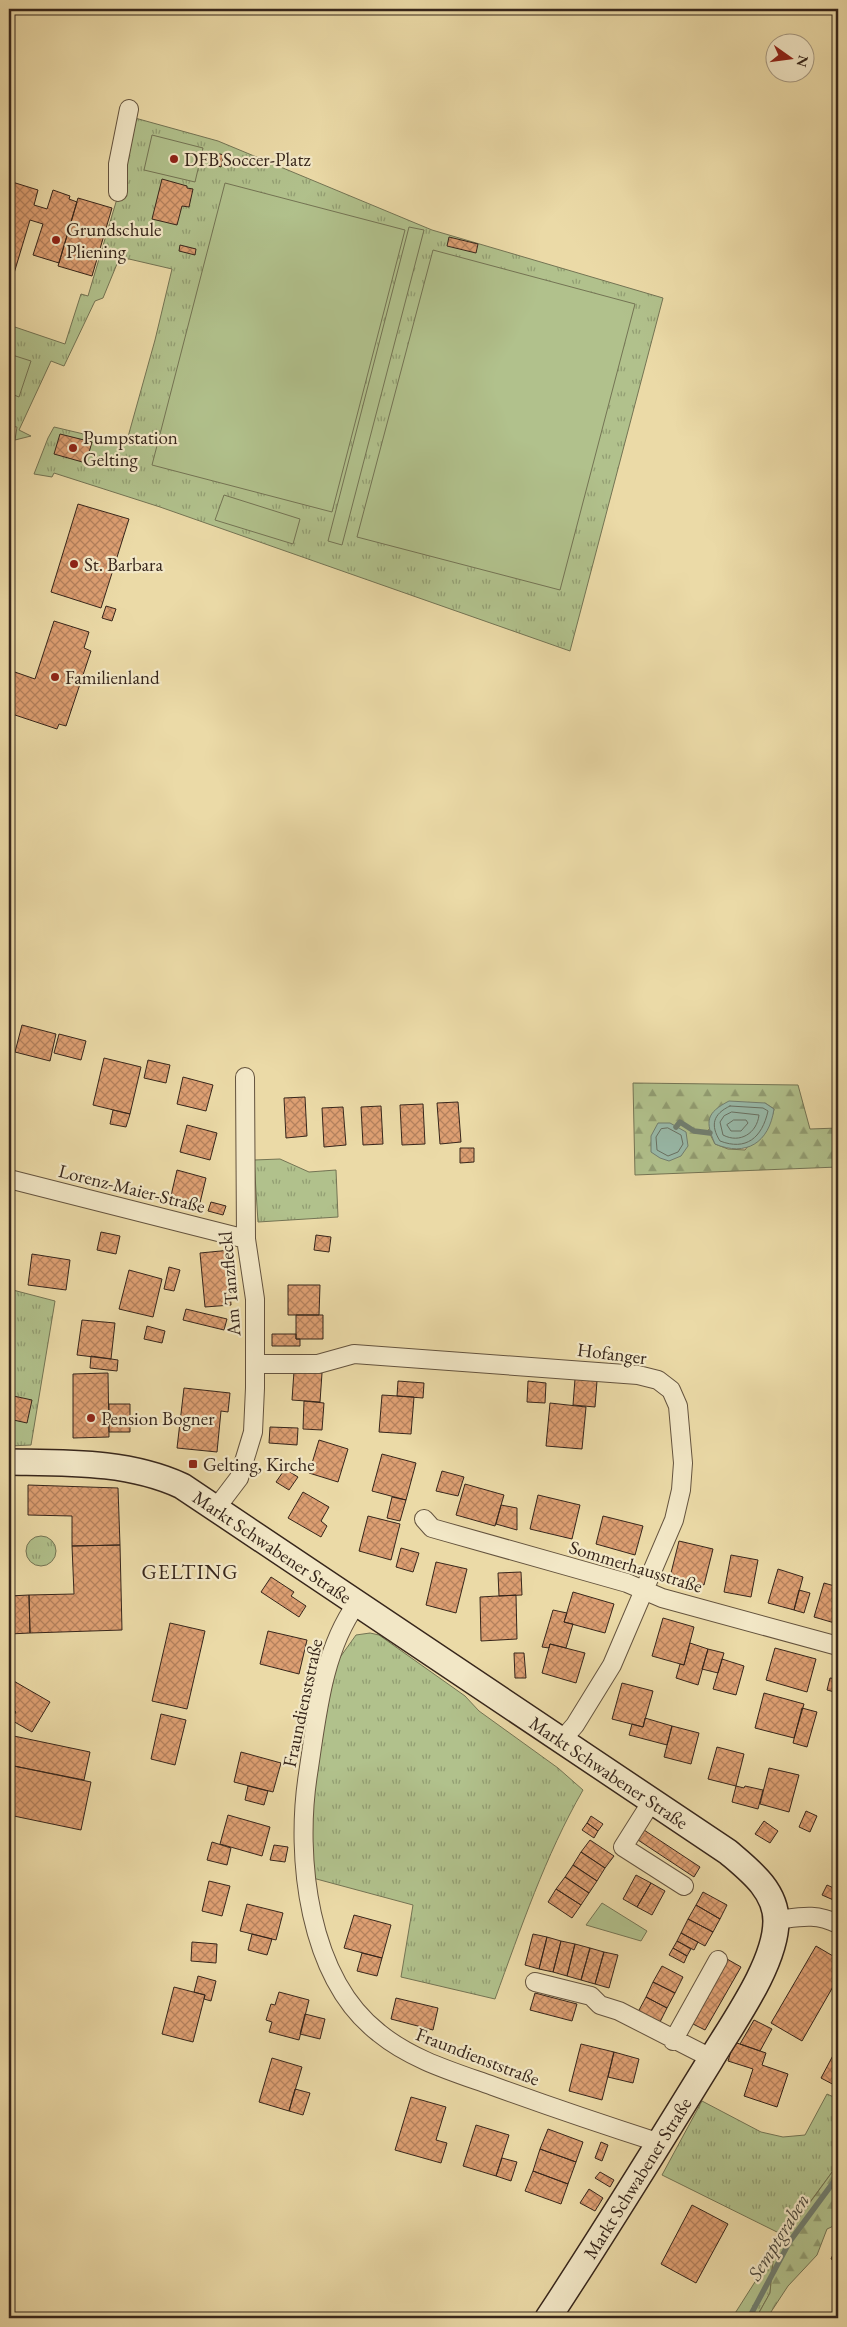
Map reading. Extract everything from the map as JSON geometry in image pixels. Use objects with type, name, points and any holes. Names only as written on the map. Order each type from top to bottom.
[{"type":"main road","name":"Markt Schwabener Straße","points":[[9,1462],[115,1466],[145,1471],[182,1486],[217,1507],[728,1852],[752,1872],[773,1902],[776,1920],[773,1941],[766,1961],[660,2143],[548,2318]]},
{"type":"street","points":[[118,192],[118,164],[129,109]]},
{"type":"street","name":"Am Tanzfleckl","points":[[217,1507],[240,1478],[253,1432],[255,1299],[246,1239],[245,1078]]},
{"type":"street","name":"Lorenz-Maier-Straße","points":[[9,1179],[246,1239]]},
{"type":"street","name":"Hofanger","points":[[255,1364],[318,1364],[354,1354],[638,1375],[658,1380],[671,1390],[678,1406],[683,1463],[682,1481],[674,1520],[612,1665],[575,1726],[561,1741]]},
{"type":"street","name":"Sommerhausstraße","points":[[424,1519],[432,1528],[627,1583],[644,1592],[838,1646]]},
{"type":"street","name":"Fraundienststraße","points":[[357,1603],[338,1632],[332,1650],[324,1682],[305,1793],[304,1866],[310,1902],[334,1978],[357,2013],[378,2033],[402,2050],[433,2064],[575,2116],[660,2143]]},
{"type":"street","points":[[652,1801],[623,1847],[684,1886]]},
{"type":"street","points":[[776,1920],[810,1916],[823,1917],[838,1924]]},
{"type":"street","points":[[673,2040],[718,1960]]},
{"type":"street","points":[[535,1982],[591,1996],[600,2005],[619,2011],[711,2058]]},
{"type":"green space","points":[[135,118],[218,141],[432,230],[663,298],[570,651],[160,507],[54,473],[52,477],[34,474],[54,427],[126,444],[155,340],[172,269],[129,259],[119,259],[103,298],[95,301],[64,366],[51,361],[19,430],[31,436],[15,440],[17,427],[9,426],[9,325],[65,344],[81,294],[88,296],[119,192]]},
{"type":"green space","name":"DFB Soccer-Platz","points":[[152,135],[203,148],[195,182],[144,170]]},
{"type":"green space","points":[[225,183],[405,230],[332,512],[152,465]]},
{"type":"green space","points":[[409,227],[424,230],[342,545],[328,541]]},
{"type":"green space","points":[[433,250],[635,304],[560,590],[357,537]]},
{"type":"green space","points":[[9,354],[31,361],[19,397],[9,393]]},
{"type":"green space","points":[[224,495],[300,519],[293,544],[215,520]]},
{"type":"green space","points":[[633,1083],[798,1085],[810,1129],[838,1128],[838,1167],[635,1175]],"holes":[[[765,1103],[774,1109],[773,1114],[745,1150],[728,1149],[715,1144],[708,1130]]]},
{"type":"green space","points":[[280,1159],[309,1172],[336,1170],[338,1217],[258,1222],[254,1160]]},
{"type":"green space","points":[[9,1289],[55,1301],[31,1445],[9,1446]]},
{"type":"green space","points":[[41,1536],[52,1540],[56,1551],[52,1562],[41,1566],[30,1562],[26,1551],[30,1540]]},
{"type":"green space","points":[[370,1633],[379,1635],[465,1696],[479,1711],[558,1768],[583,1790],[545,1866],[495,1999],[401,1977],[413,1905],[309,1877],[310,1824],[319,1752],[336,1663],[356,1635]]},
{"type":"green space","points":[[602,1903],[647,1931],[641,1941],[586,1925]]},
{"type":"green space","points":[[827,2094],[838,2099],[838,2164],[785,2236],[662,2175],[702,2101],[761,2132],[783,2137],[805,2135]]},
{"type":"green space","points":[[838,2164],[838,2224],[827,2229],[817,2255],[788,2286],[767,2318],[756,2318],[770,2293],[774,2252]]},
{"type":"green space","points":[[774,2252],[770,2293],[756,2318],[732,2318]]},
{"type":"water","points":[[729,1101],[765,1103],[774,1109],[767,1131],[754,1144],[746,1148],[726,1148],[715,1144],[710,1129],[710,1118],[721,1105]]},
{"type":"water","points":[[658,1123],[670,1123],[686,1132],[688,1146],[681,1156],[669,1161],[651,1152],[651,1136]]},
{"type":"building","points":[[212,152],[224,155],[221,167],[209,163]]},
{"type":"building","points":[[162,179],[193,189],[189,207],[182,206],[177,225],[152,219]]},
{"type":"building","points":[[9,181],[38,190],[34,205],[47,209],[53,190],[70,196],[69,199],[77,202],[59,263],[33,255],[43,224],[30,220],[9,290]]},
{"type":"building","points":[[78,198],[112,208],[92,276],[58,266]]},
{"type":"building","points":[[449,237],[478,244],[476,253],[447,246]]},
{"type":"building","points":[[180,245],[196,249],[195,255],[179,251]]},
{"type":"building","name":"Pumpstation Gelting","points":[[60,434],[92,442],[86,463],[54,454]]},
{"type":"building","points":[[78,504],[129,519],[101,608],[51,592]]},
{"type":"building","points":[[106,606],[116,609],[112,621],[102,618]]},
{"type":"building","points":[[54,621],[89,632],[84,648],[91,651],[66,726],[59,724],[57,729],[9,713],[9,670],[35,679]]},
{"type":"building","points":[[22,1025],[56,1034],[50,1061],[15,1052]]},
{"type":"building","points":[[59,1034],[86,1041],[81,1060],[54,1053]]},
{"type":"building","points":[[104,1058],[141,1067],[130,1114],[93,1105]]},
{"type":"building","points":[[148,1060],[170,1065],[166,1083],[144,1078]]},
{"type":"building","points":[[183,1077],[213,1085],[206,1111],[177,1104]]},
{"type":"building","points":[[305,1097],[307,1136],[286,1138],[284,1098]]},
{"type":"building","points":[[458,1102],[461,1142],[440,1144],[437,1103]]},
{"type":"building","points":[[423,1104],[425,1144],[402,1145],[400,1105]]},
{"type":"building","points":[[381,1106],[383,1144],[363,1145],[361,1107]]},
{"type":"building","points":[[343,1107],[346,1145],[324,1147],[322,1108]]},
{"type":"building","points":[[113,1110],[130,1114],[126,1127],[110,1124]]},
{"type":"building","points":[[187,1125],[217,1133],[210,1160],[180,1152]]},
{"type":"building","points":[[460,1148],[474,1148],[474,1162],[460,1163]]},
{"type":"building","points":[[177,1170],[206,1178],[199,1207],[170,1200]]},
{"type":"building","points":[[211,1202],[226,1206],[223,1215],[208,1211]]},
{"type":"building","points":[[101,1232],[120,1236],[116,1254],[97,1250]]},
{"type":"building","points":[[316,1235],[331,1237],[329,1252],[314,1250]]},
{"type":"building","points":[[231,1250],[233,1275],[229,1276],[231,1305],[205,1307],[200,1253]]},
{"type":"building","points":[[32,1254],[70,1260],[66,1290],[28,1285]]},
{"type":"building","points":[[169,1267],[180,1270],[174,1291],[164,1289]]},
{"type":"building","points":[[129,1270],[162,1279],[153,1317],[119,1309]]},
{"type":"building","points":[[288,1285],[320,1285],[319,1315],[288,1315]]},
{"type":"building","points":[[186,1309],[227,1319],[224,1330],[183,1320]]},
{"type":"building","points":[[296,1315],[323,1315],[323,1339],[296,1339]]},
{"type":"building","points":[[82,1320],[115,1323],[111,1359],[77,1355]]},
{"type":"building","points":[[147,1326],[165,1331],[162,1343],[144,1339]]},
{"type":"building","points":[[272,1334],[296,1334],[296,1339],[300,1339],[300,1346],[272,1346]]},
{"type":"building","points":[[91,1356],[118,1360],[117,1371],[90,1368]]},
{"type":"building","points":[[294,1371],[322,1373],[320,1402],[292,1400]]},
{"type":"building","name":"Pension Bogner","points":[[108,1373],[109,1437],[73,1438],[73,1374]]},
{"type":"building","points":[[575,1379],[597,1381],[595,1407],[573,1405]]},
{"type":"building","points":[[398,1381],[424,1383],[423,1398],[397,1396]]},
{"type":"building","points":[[528,1381],[546,1383],[545,1403],[527,1402]]},
{"type":"building","points":[[184,1388],[230,1393],[228,1412],[221,1411],[217,1452],[177,1448]]},
{"type":"building","points":[[9,1395],[32,1400],[27,1423],[9,1419]]},
{"type":"building","points":[[382,1395],[414,1397],[411,1434],[379,1432]]},
{"type":"building","points":[[304,1401],[324,1403],[322,1430],[303,1429]]},
{"type":"building","points":[[550,1403],[586,1407],[582,1449],[546,1446]]},
{"type":"building","points":[[109,1404],[130,1404],[130,1432],[109,1432]]},
{"type":"building","points":[[270,1427],[298,1428],[297,1445],[269,1443]]},
{"type":"building","points":[[319,1440],[348,1449],[338,1482],[309,1473]]},
{"type":"building","points":[[382,1454],[416,1463],[406,1500],[372,1491]]},
{"type":"building","points":[[285,1469],[298,1477],[289,1490],[276,1482]]},
{"type":"building","points":[[442,1471],[464,1477],[458,1496],[436,1491]]},
{"type":"building","points":[[465,1484],[504,1495],[495,1526],[456,1515]]},
{"type":"building","points":[[28,1485],[118,1488],[120,1545],[72,1546],[72,1516],[28,1515]]},
{"type":"building","points":[[303,1492],[329,1507],[321,1521],[327,1526],[321,1537],[288,1518]]},
{"type":"building","points":[[538,1495],[580,1505],[572,1539],[530,1529]]},
{"type":"building","points":[[392,1497],[406,1500],[400,1521],[387,1518]]},
{"type":"building","points":[[501,1505],[517,1508],[517,1530],[496,1524]]},
{"type":"building","points":[[368,1516],[400,1524],[391,1560],[359,1551]]},
{"type":"building","points":[[603,1516],[643,1526],[635,1555],[596,1544]]},
{"type":"building","points":[[679,1541],[713,1549],[704,1585],[670,1577]]},
{"type":"building","points":[[120,1545],[122,1630],[30,1633],[29,1595],[74,1594],[72,1546]]},
{"type":"building","points":[[401,1548],[419,1553],[413,1572],[396,1567]]},
{"type":"building","points":[[731,1555],[758,1560],[751,1597],[724,1592]]},
{"type":"building","points":[[436,1562],[467,1569],[456,1613],[426,1605]]},
{"type":"building","points":[[778,1569],[803,1577],[794,1610],[768,1603]]},
{"type":"building","points":[[521,1572],[522,1595],[499,1596],[498,1573]]},
{"type":"building","points":[[271,1577],[294,1592],[291,1596],[306,1606],[299,1617],[261,1592]]},
{"type":"building","points":[[824,1583],[838,1587],[838,1624],[814,1617]]},
{"type":"building","points":[[799,1590],[810,1593],[804,1613],[794,1610]]},
{"type":"building","points":[[573,1592],[614,1604],[605,1633],[564,1622]]},
{"type":"building","points":[[29,1595],[30,1633],[9,1634],[9,1596]]},
{"type":"building","points":[[516,1595],[517,1639],[481,1641],[480,1597]]},
{"type":"building","points":[[553,1610],[567,1613],[564,1622],[573,1624],[566,1648],[550,1644],[549,1648],[542,1647]]},
{"type":"building","points":[[663,1618],[694,1627],[684,1665],[652,1656]]},
{"type":"building","points":[[170,1623],[205,1631],[187,1709],[152,1701]]},
{"type":"building","points":[[268,1631],[307,1640],[299,1674],[260,1664]]},
{"type":"building","points":[[690,1643],[708,1649],[698,1685],[676,1678],[680,1664],[684,1665]]},
{"type":"building","points":[[550,1644],[585,1653],[576,1683],[542,1673]]},
{"type":"building","points":[[775,1648],[816,1659],[807,1692],[766,1680]]},
{"type":"building","points":[[708,1649],[724,1653],[718,1673],[702,1669]]},
{"type":"building","points":[[514,1653],[524,1653],[526,1678],[515,1678]]},
{"type":"building","points":[[722,1659],[744,1666],[736,1695],[713,1689]]},
{"type":"building","points":[[830,1678],[838,1679],[838,1693],[827,1690]]},
{"type":"building","points":[[12,1680],[50,1702],[32,1732],[11,1720],[16,1712],[9,1707],[9,1685]]},
{"type":"building","points":[[622,1683],[653,1691],[643,1727],[612,1719]]},
{"type":"building","points":[[764,1693],[804,1704],[794,1738],[755,1728]]},
{"type":"building","points":[[802,1708],[817,1712],[807,1747],[793,1743]]},
{"type":"building","points":[[161,1714],[186,1720],[175,1765],[151,1759]]},
{"type":"building","points":[[645,1718],[672,1726],[667,1745],[629,1735],[632,1724],[643,1727]]},
{"type":"building","points":[[672,1726],[699,1733],[691,1764],[664,1757]]},
{"type":"building","points":[[9,1735],[90,1752],[84,1780],[9,1765]]},
{"type":"building","points":[[717,1747],[744,1754],[736,1786],[708,1779]]},
{"type":"building","points":[[241,1752],[281,1763],[273,1792],[234,1782]]},
{"type":"building","points":[[9,1765],[91,1782],[81,1830],[9,1815]]},
{"type":"building","points":[[769,1768],[799,1775],[789,1812],[760,1804]]},
{"type":"building","points":[[248,1786],[268,1791],[264,1805],[245,1800]]},
{"type":"building","points":[[736,1786],[763,1790],[758,1809],[732,1802]]},
{"type":"building","points":[[806,1811],[817,1816],[810,1832],[799,1827]]},
{"type":"building","points":[[228,1815],[270,1827],[262,1856],[220,1844]]},
{"type":"building","points":[[591,1816],[603,1824],[598,1831],[587,1823]]},
{"type":"building","points":[[764,1821],[778,1831],[770,1843],[755,1834]]},
{"type":"building","points":[[587,1823],[598,1831],[594,1838],[582,1830]]},
{"type":"building","points":[[641,1828],[700,1867],[694,1877],[635,1838]]},
{"type":"building","points":[[590,1840],[614,1856],[605,1868],[581,1852]]},
{"type":"building","points":[[212,1842],[231,1848],[227,1865],[207,1860]]},
{"type":"building","points":[[274,1845],[288,1847],[285,1862],[270,1860]]},
{"type":"building","points":[[581,1852],[605,1868],[597,1881],[573,1865]]},
{"type":"building","points":[[573,1865],[597,1881],[589,1893],[565,1877]]},
{"type":"building","points":[[636,1875],[651,1883],[637,1907],[623,1899]]},
{"type":"building","points":[[565,1877],[589,1893],[581,1905],[556,1889]]},
{"type":"building","points":[[209,1881],[230,1886],[222,1916],[202,1911]]},
{"type":"building","points":[[651,1883],[665,1891],[652,1915],[637,1907]]},
{"type":"building","points":[[827,1885],[838,1890],[838,1902],[822,1895]]},
{"type":"building","points":[[556,1889],[581,1905],[572,1918],[548,1902]]},
{"type":"building","points":[[703,1892],[727,1905],[720,1919],[696,1905]]},
{"type":"building","points":[[247,1904],[283,1913],[276,1940],[240,1931]]},
{"type":"building","points":[[696,1905],[720,1919],[713,1932],[688,1919]]},
{"type":"building","points":[[354,1915],[391,1925],[382,1958],[344,1948]]},
{"type":"building","points":[[688,1919],[713,1932],[705,1946],[681,1933]]},
{"type":"building","points":[[681,1933],[698,1942],[694,1950],[677,1941]]},
{"type":"building","points":[[252,1934],[272,1939],[267,1955],[248,1950]]},
{"type":"building","points":[[533,1934],[547,1937],[539,1969],[525,1965]]},
{"type":"building","points":[[547,1937],[561,1941],[553,1972],[539,1969]]},
{"type":"building","points":[[561,1941],[575,1944],[567,1976],[553,1972]]},
{"type":"building","points":[[677,1941],[691,1949],[687,1956],[673,1948]]},
{"type":"building","points":[[192,1942],[217,1944],[216,1963],[191,1961]]},
{"type":"building","points":[[575,1944],[590,1948],[581,1980],[567,1976]]},
{"type":"building","points":[[816,1946],[838,1959],[838,1978],[802,2041],[771,2023]]},
{"type":"building","points":[[590,1948],[604,1952],[595,1984],[581,1980]]},
{"type":"building","points":[[673,1948],[687,1956],[684,1963],[669,1955]]},
{"type":"building","points":[[604,1952],[618,1955],[609,1988],[595,1984]]},
{"type":"building","points":[[362,1953],[382,1958],[377,1976],[357,1971]]},
{"type":"building","points":[[727,1959],[741,1967],[705,2030],[691,2023]]},
{"type":"building","points":[[662,1966],[683,1977],[675,1993],[653,1982]]},
{"type":"building","points":[[198,1976],[216,1981],[211,2001],[204,1999],[205,1995],[194,1992]]},
{"type":"building","points":[[653,1982],[675,1993],[667,2008],[646,1997]]},
{"type":"building","points":[[174,1987],[205,1995],[193,2042],[162,2034]]},
{"type":"building","points":[[279,1992],[309,2000],[299,2040],[269,2032],[272,2022],[266,2020],[271,2004],[275,2005]]},
{"type":"building","points":[[535,1993],[577,2004],[572,2021],[530,2010]]},
{"type":"building","points":[[646,1997],[667,2008],[659,2024],[638,2012]]},
{"type":"building","points":[[396,1998],[438,2008],[433,2030],[391,2019]]},
{"type":"building","points":[[305,2014],[325,2019],[320,2039],[300,2034]]},
{"type":"building","points":[[754,2020],[772,2029],[760,2051],[740,2044]]},
{"type":"building","points":[[734,2042],[766,2053],[762,2065],[788,2074],[777,2107],[744,2096],[753,2069],[728,2061]]},
{"type":"building","points":[[581,2044],[614,2052],[602,2100],[569,2091]]},
{"type":"building","points":[[838,2046],[838,2087],[821,2078]]},
{"type":"building","points":[[614,2052],[639,2059],[633,2083],[608,2077]]},
{"type":"building","points":[[272,2058],[302,2067],[289,2111],[259,2102]]},
{"type":"building","points":[[295,2089],[310,2093],[303,2115],[289,2111]]},
{"type":"building","points":[[411,2097],[446,2107],[436,2140],[447,2143],[441,2163],[395,2150]]},
{"type":"building","points":[[476,2125],[509,2135],[496,2176],[463,2166]]},
{"type":"building","points":[[548,2129],[583,2142],[576,2162],[540,2149]]},
{"type":"building","points":[[601,2142],[608,2145],[602,2161],[595,2158]]},
{"type":"building","points":[[540,2149],[576,2162],[568,2184],[533,2171]]},
{"type":"building","points":[[502,2158],[517,2162],[511,2181],[496,2176]]},
{"type":"building","points":[[533,2171],[568,2184],[561,2204],[525,2191]]},
{"type":"building","points":[[600,2172],[614,2180],[610,2187],[595,2178]]},
{"type":"building","points":[[589,2189],[603,2198],[595,2211],[580,2203]]},
{"type":"building","points":[[692,2205],[728,2224],[696,2283],[661,2264]]},
{"type":"building","points":[[838,2243],[838,2262],[831,2259]]},
{"type":"waterway","points":[[676,1127],[680,1122],[694,1131],[710,1133]]},
{"type":"waterway","name":"Semptgraben","points":[[749,2318],[790,2241],[838,2176]]},
{"type":"place","name":"DFB Soccer-Platz","points":[[174,159]]},
{"type":"place","name":"Grundschule Pliening","points":[[56,240]]},
{"type":"place","name":"Pumpstation Gelting","points":[[73,448]]},
{"type":"place","name":"St. Barbara","points":[[74,564]]},
{"type":"place","name":"Familienland","points":[[55,677]]},
{"type":"place","name":"Pension Bogner","points":[[91,1418]]},
{"type":"place","name":"Gelting, Kirche","points":[[193,1464]]},
{"type":"district","name":"GELTING","points":[[190,1572]]}]
